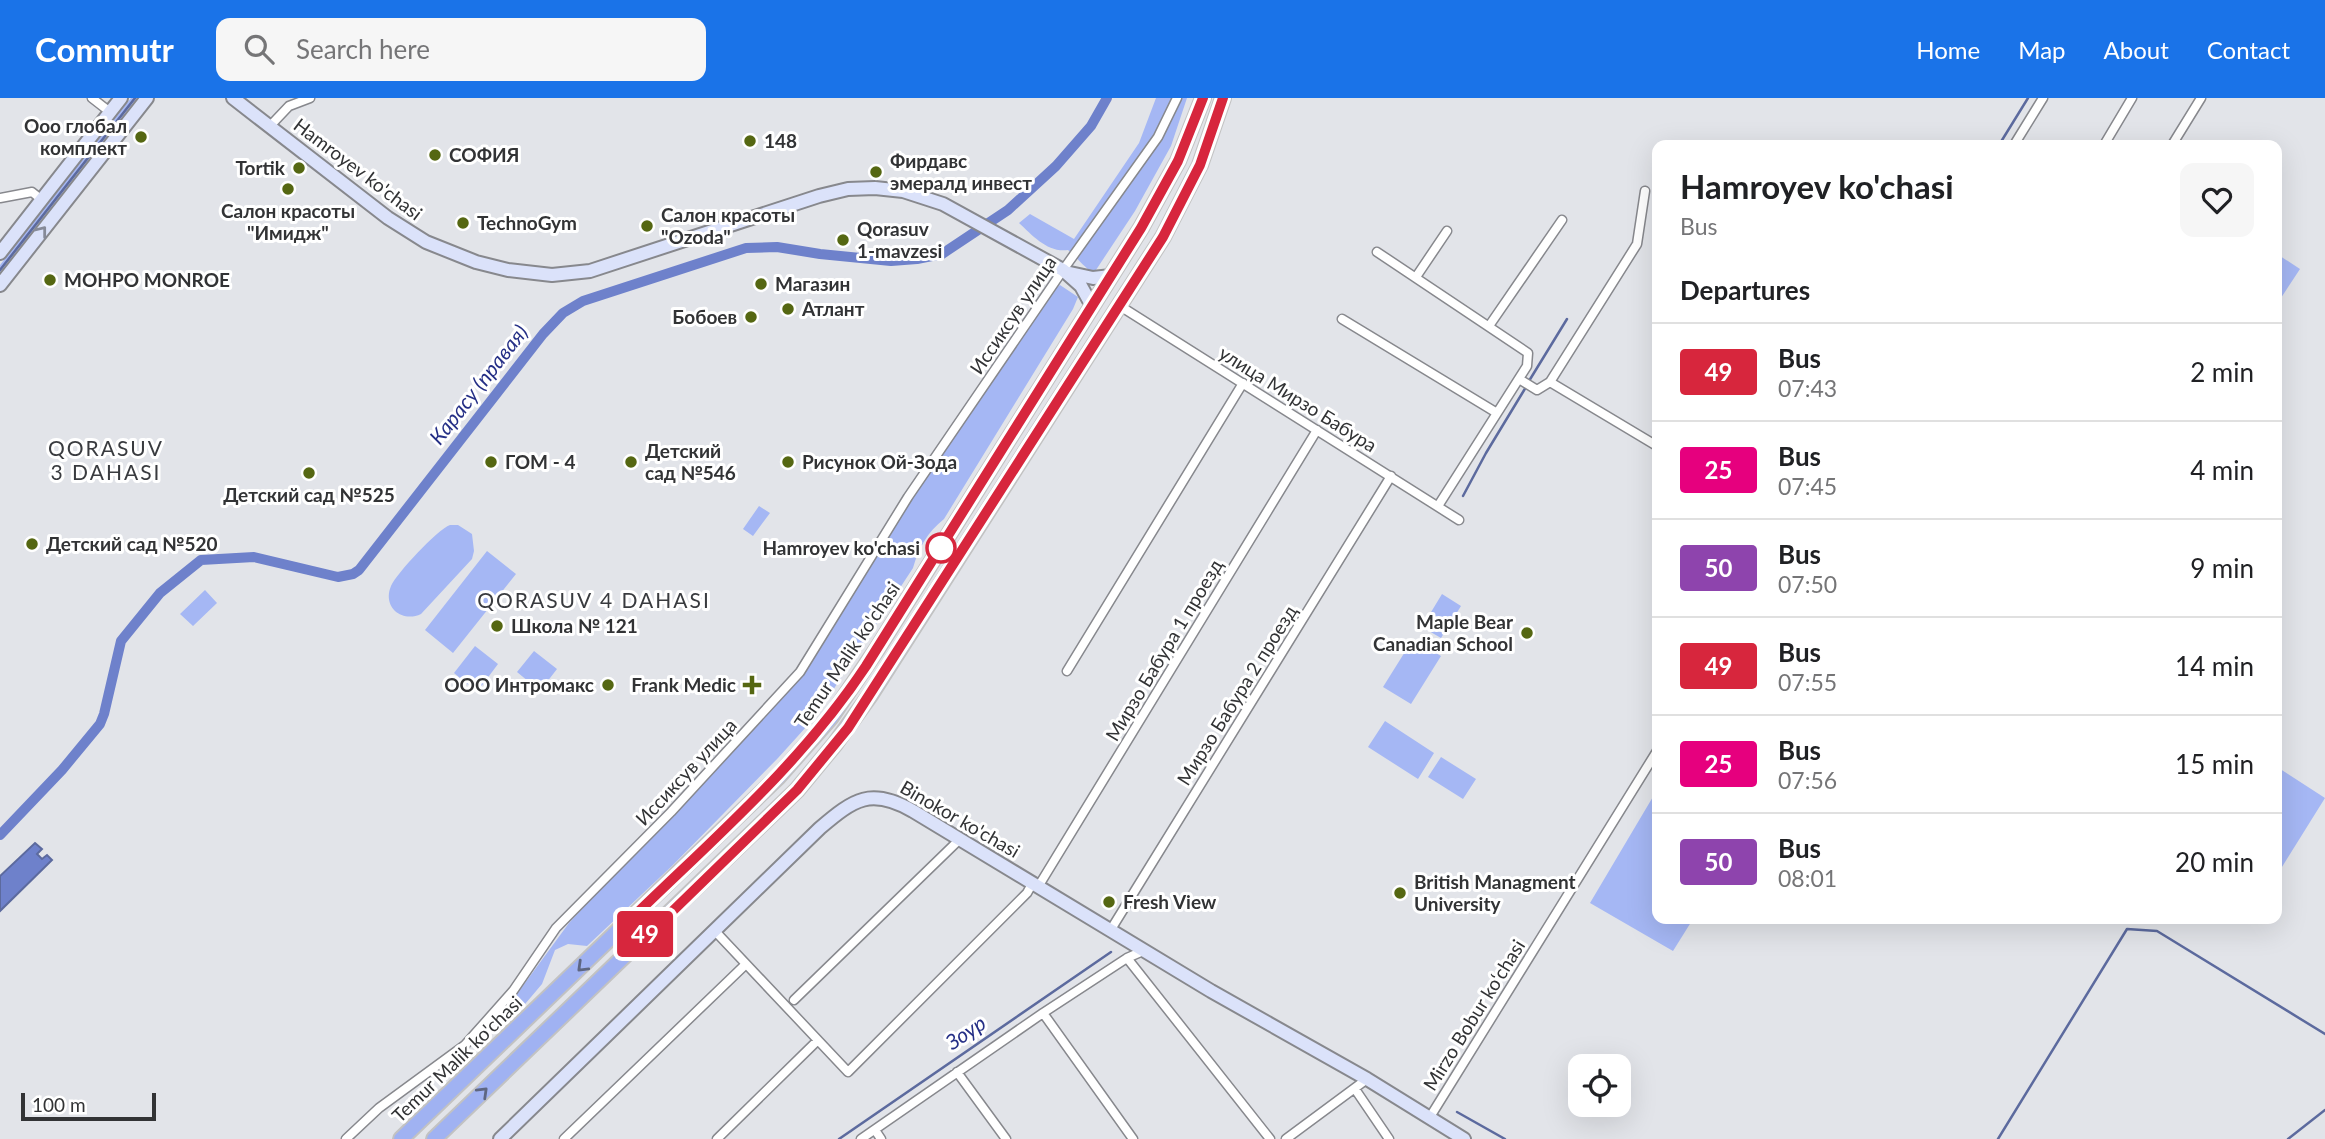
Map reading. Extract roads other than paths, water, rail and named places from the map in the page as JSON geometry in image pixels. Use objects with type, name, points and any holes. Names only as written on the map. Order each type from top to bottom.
[{"type":"highway","name":"Temur Malik ko'chasi","points":[[401,1139],[778,777],[831,716],[877,649],[1093,306],[1178,161],[1203,98]]},
{"type":"highway","name":"Temur Malik ko'chasi","points":[[434,1139],[797,790],[835,744],[878,683],[1120,306],[1177,210],[1200,165],[1225,98]]},
{"type":"highway","points":[[631,919],[647,936]]},
{"type":"main road","points":[[0,253],[121,98]]},
{"type":"main road","points":[[0,285],[146,98]]},
{"type":"main road","name":"Hamroyev ko'chasi","points":[[233,98],[410,233],[463,257],[519,271],[562,274],[603,268],[819,196],[848,189],[882,188],[943,204],[1063,270],[1087,278],[1111,276]]},
{"type":"main road","name":"Hamroyev ko'chasi","points":[[1063,270],[1081,286],[1093,306]]},
{"type":"main road","name":"Binokor ko'chasi","points":[[499,1139],[820,828],[841,811],[864,798],[876,797],[898,802],[1143,951],[1367,1079],[1464,1139]]},
{"type":"street","points":[[92,98],[110,112]]},
{"type":"street","points":[[270,126],[289,107],[310,98]]},
{"type":"street","name":"Иссиксув улица","points":[[346,1139],[379,1108],[465,1045],[513,991],[556,928],[671,812],[800,672],[908,497],[1063,270],[1158,137],[1177,98]]},
{"type":"street","points":[[2017,140],[2043,98]]},
{"type":"street","points":[[2107,140],[2132,98]]},
{"type":"street","points":[[2175,140],[2201,98]]},
{"type":"street","points":[[1519,379],[1537,390],[1550,382],[1637,244],[1645,191]]},
{"type":"street","points":[[0,198],[32,192],[42,200]]},
{"type":"street","points":[[1489,326],[1562,220]]},
{"type":"street","points":[[1416,277],[1447,231]]},
{"type":"street","points":[[1377,252],[1528,353],[1527,366],[1438,506]]},
{"type":"street","name":"улица Мирзо Бабура","points":[[1120,306],[1458,520]]},
{"type":"street","points":[[1342,319],[1497,413]]},
{"type":"street","points":[[1550,382],[1652,443]]},
{"type":"street","points":[[1067,671],[1243,383]]},
{"type":"street","name":"Мирзо Бабура 1 проезд","points":[[817,1041],[848,1072],[1035,886],[1317,430]]},
{"type":"street","name":"Мирзо Бабура 2 проезд","points":[[1110,931],[1391,477]]},
{"type":"street","name":"Mirzo Bobur ko‘chasi","points":[[1430,1117],[1652,759]]},
{"type":"street","points":[[794,1000],[960,839]]},
{"type":"street","points":[[714,930],[817,1041],[717,1139]]},
{"type":"street","points":[[861,1139],[1044,1013],[1127,958],[1143,951]]},
{"type":"street","points":[[1127,958],[1270,1139]]},
{"type":"street","points":[[564,1139],[746,964]]},
{"type":"street","points":[[1044,1013],[1133,1139]]},
{"type":"street","points":[[957,1072],[1006,1139]]},
{"type":"street","points":[[1286,1139],[1367,1079]]},
{"type":"street","points":[[1355,1089],[1389,1139]]},
{"type":"street","points":[[875,1130],[881,1139]]},
{"type":"waterway","points":[[0,270],[135,98]]},
{"type":"waterway","name":"Карасу (правая)","points":[[0,835],[62,770],[100,724],[121,641],[160,593],[201,560],[254,557],[338,577],[359,570],[543,334],[563,313],[583,301],[746,248],[777,247],[891,261],[942,254],[1008,210],[1056,166],[1091,126],[1107,98]]},
{"type":"waterway","points":[[2002,140],[2028,98]]},
{"type":"waterway","points":[[1529,381],[1567,319]]},
{"type":"waterway","points":[[1463,496],[1526,387]]},
{"type":"waterway","points":[[1998,1139],[2127,929],[2157,931],[2325,1034]]},
{"type":"waterway","name":"Зоур","points":[[839,1139],[1111,952]]},
{"type":"waterway","points":[[2288,1139],[2325,1110]]},
{"type":"waterway","points":[[1457,1112],[1505,1139]]},
{"type":"place","name":"Ооо глобал комплект","points":[[141,137]]},
{"type":"place","name":"148","points":[[750,141]]},
{"type":"place","name":"СОФИЯ","points":[[435,155]]},
{"type":"place","name":"Tortik","points":[[299,168]]},
{"type":"place","name":"Фирдавс эмералд инвест","points":[[876,172]]},
{"type":"place","name":"Салон красоты \"Имидж\"","points":[[288,189]]},
{"type":"place","name":"TechnoGym","points":[[463,223]]},
{"type":"place","name":"Салон красоты \"Ozoda\"","points":[[647,226]]},
{"type":"place","name":"Qorasuv 1-mavzesi","points":[[843,240]]},
{"type":"place","name":"МОНРО MONROE","points":[[50,280]]},
{"type":"place","name":"Магазин","points":[[761,284]]},
{"type":"place","name":"Атлант","points":[[788,309]]},
{"type":"place","name":"Бобоев","points":[[751,317]]},
{"type":"place","name":"ГОМ - 4","points":[[491,462]]},
{"type":"place","name":"Детский сад №546","points":[[631,462]]},
{"type":"place","name":"Рисунок Ой-Зода","points":[[788,462]]},
{"type":"place","name":"Детский сад №525","points":[[309,473]]},
{"type":"place","name":"Детский сад №520","points":[[32,544]]},
{"type":"place","name":"Hamroyev ko'chasi","points":[[941,548]]},
{"type":"place","name":"Школа № 121","points":[[497,626]]},
{"type":"place","name":"Maple Bear Canadian School","points":[[1527,633]]},
{"type":"place","name":"ООО Интромакс","points":[[608,685]]},
{"type":"place","name":"Frank Medic","points":[[752,685]]},
{"type":"place","name":"British Managment University","points":[[1400,893]]},
{"type":"place","name":"Fresh View","points":[[1109,902]]},
{"type":"district","name":"QORASUV 3 DAHASI","points":[[106,461]]},
{"type":"district","name":"QORASUV 4 DAHASI","points":[[594,601]]}]
